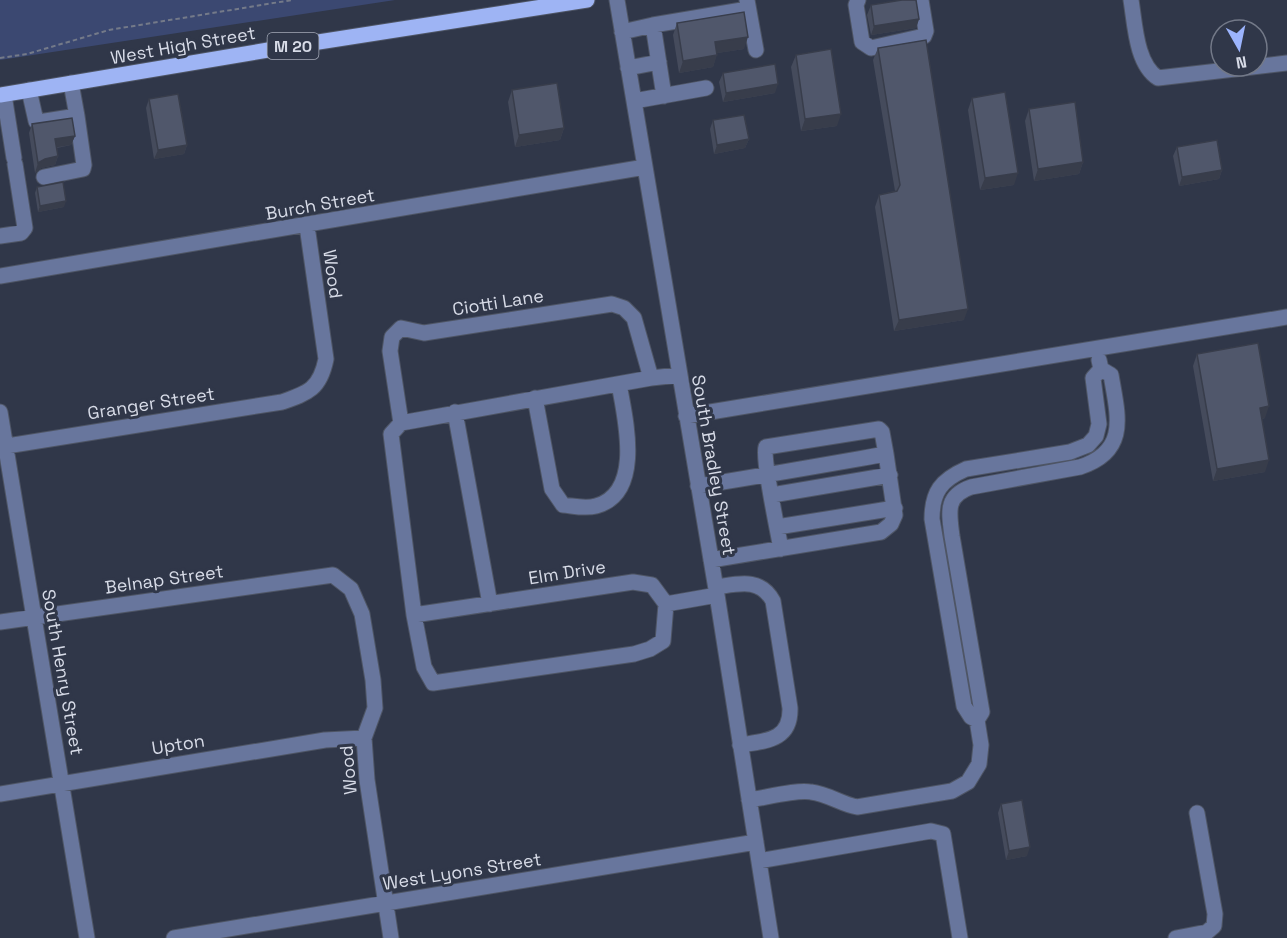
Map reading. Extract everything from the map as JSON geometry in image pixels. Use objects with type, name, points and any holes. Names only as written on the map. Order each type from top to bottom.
[{"type":"main road","name":"West High Street","points":[[2,95],[280,48],[587,0]]},
{"type":"street","name":"South Bradley Street","points":[[617,0],[711,560],[771,938]]},
{"type":"street","points":[[858,0],[856,5],[862,42],[871,48],[924,36],[926,31],[921,0]]},
{"type":"street","points":[[1131,0],[1142,61],[1148,72],[1158,78],[1287,63]]},
{"type":"street","points":[[622,32],[747,5],[756,50]]},
{"type":"street","points":[[653,25],[664,96]]},
{"type":"street","points":[[628,68],[659,62]]},
{"type":"street","points":[[44,177],[83,169],[71,83]]},
{"type":"street","points":[[634,101],[706,88]]},
{"type":"street","points":[[29,90],[36,121],[76,116]]},
{"type":"street","points":[[0,236],[21,233],[25,228],[2,95]]},
{"type":"street","name":"Burch Street","points":[[0,276],[307,226],[645,167]]},
{"type":"street","name":"Wood","points":[[307,226],[326,359],[323,375],[308,393]]},
{"type":"street","name":"Ciotti Lane","points":[[401,423],[390,351],[392,337],[401,328],[424,333],[612,304],[624,308],[634,318],[651,378]]},
{"type":"street","points":[[686,416],[1287,317]]},
{"type":"street","points":[[749,800],[809,791],[825,795],[843,805],[857,807],[952,791],[968,782],[979,765],[981,745],[977,720],[982,712],[952,536],[950,516],[952,501],[961,490],[971,487],[1080,467],[1093,463],[1102,456],[1115,439],[1118,416],[1111,375],[1101,369],[1098,348]]},
{"type":"street","points":[[679,375],[535,398],[401,423],[391,434],[414,615],[424,667],[433,683],[650,650],[663,641],[666,604],[753,583],[760,586],[773,601],[790,717],[788,725],[777,737],[740,745]]},
{"type":"street","points":[[535,398],[552,489],[563,505],[583,508],[597,506],[611,498],[620,486],[627,470],[628,438],[619,384]]},
{"type":"street","name":"Granger Street","points":[[3,446],[282,402],[308,393]]},
{"type":"street","name":"South Henry Street","points":[[0,412],[3,446],[87,938]]},
{"type":"street","points":[[455,412],[490,604]]},
{"type":"street","points":[[711,560],[780,549],[881,532],[891,524],[895,508],[882,432],[879,429],[766,447],[764,452],[780,549]]},
{"type":"street","points":[[698,486],[886,454]]},
{"type":"street","points":[[772,495],[890,476]]},
{"type":"street","points":[[777,527],[895,508]]},
{"type":"street","name":"Wood","points":[[333,576],[351,589],[362,614],[373,680],[375,708],[364,738],[367,780],[391,938]]},
{"type":"street","name":"Belnap Street","points":[[0,622],[333,576]]},
{"type":"street","name":"Elm Drive","points":[[414,615],[633,582],[652,585],[666,604]]},
{"type":"street","name":"Upton","points":[[0,794],[325,740],[364,738]]},
{"type":"street","points":[[1176,938],[1207,932],[1214,926],[1215,914],[1197,813]]},
{"type":"street","points":[[759,861],[931,831],[943,834],[960,938]]},
{"type":"street","name":"West Lyons Street","points":[[174,938],[756,842]]},
{"type":"path","points":[[0,58],[27,54],[109,30],[292,0]]},
{"type":"shaded area","points":[[0,0],[395,0],[0,60]]},
{"type":"building","points":[[916,0],[919,19],[874,26],[871,5]]},
{"type":"building","points":[[744,12],[748,37],[715,42],[717,55],[683,61],[677,23]]},
{"type":"building","points":[[926,40],[968,309],[899,320],[879,195],[897,191],[900,185],[878,48]]},
{"type":"building","points":[[831,49],[841,114],[805,119],[796,55]]},
{"type":"building","points":[[775,64],[778,84],[726,93],[723,73]]},
{"type":"building","points":[[557,83],[564,128],[519,135],[512,90]]},
{"type":"building","points":[[1005,92],[1018,173],[985,178],[972,98]]},
{"type":"building","points":[[178,94],[187,145],[158,150],[149,99]]},
{"type":"building","points":[[1075,102],[1083,162],[1038,169],[1029,109]]},
{"type":"building","points":[[744,115],[749,139],[717,145],[713,120]]},
{"type":"building","points":[[72,118],[75,136],[55,139],[58,156],[38,163],[32,124]]},
{"type":"building","points":[[1217,140],[1222,170],[1182,177],[1177,147]]},
{"type":"building","points":[[63,182],[66,201],[40,206],[37,187]]},
{"type":"building","points":[[1258,343],[1269,406],[1260,408],[1269,460],[1217,469],[1197,354]]},
{"type":"building","points":[[1022,800],[1030,847],[1009,851],[1001,804]]}]
